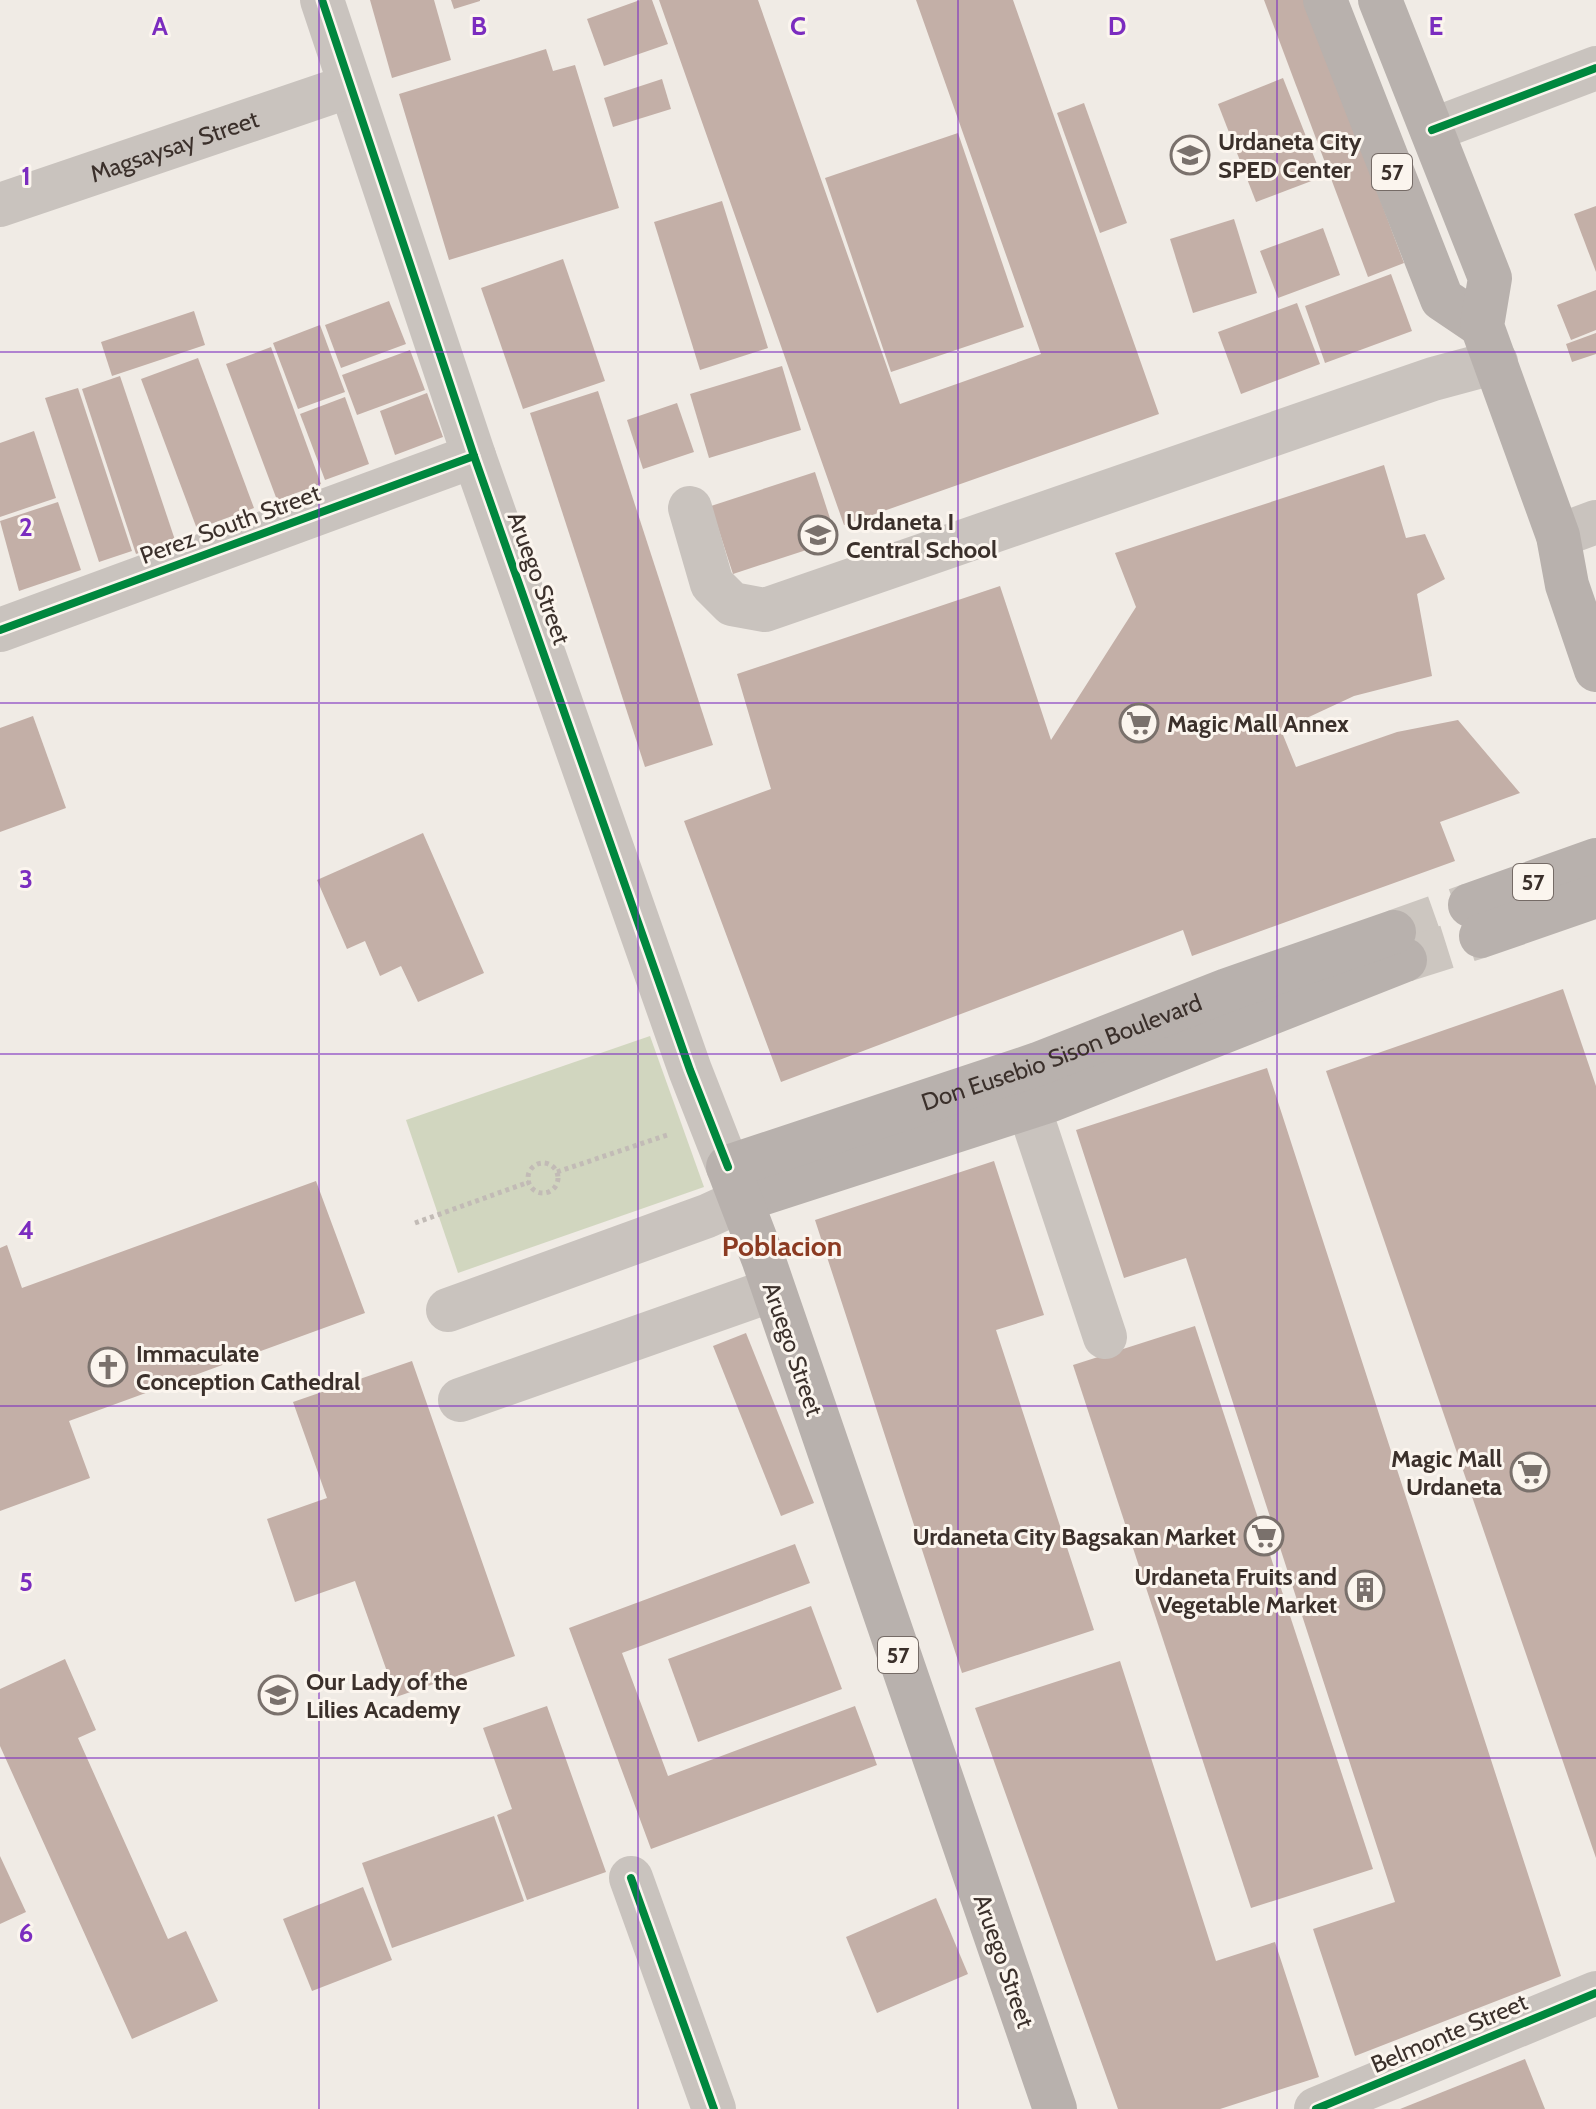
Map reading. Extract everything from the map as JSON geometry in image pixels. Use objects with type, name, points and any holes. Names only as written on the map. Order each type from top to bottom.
[{"type":"main road","name":"57","points":[[1325,0],[1442,299],[1489,344],[1578,544],[1567,585],[1596,670]]},
{"type":"main road","name":"57","points":[[1380,0],[1490,278],[1489,344]]},
{"type":"main road","name":"57","points":[[1596,860],[1475,920],[1596,896]]},
{"type":"main road","name":"Don Eusebio Sison Boulevard","points":[[1400,946],[1051,1100],[726,1194],[1038,1064],[1227,990],[1400,946]]},
{"type":"main road","name":"Aruego Street","points":[[726,1194],[772,1290],[1055,2109]]},
{"type":"street","name":"Aruego Street","points":[[322,0],[474,456],[709,1121],[726,1194]]},
{"type":"street","points":[[1432,130],[1596,68]]},
{"type":"street","name":"Magsaysay Street","points":[[0,205],[350,86]]},
{"type":"street","points":[[690,508],[712,584],[732,604],[765,610],[1418,384],[1489,344]]},
{"type":"street","name":"Perez South Street","points":[[0,630],[474,456]]},
{"type":"street","points":[[1028,1105],[1105,1337]]},
{"type":"street","points":[[448,1310],[726,1194]]},
{"type":"street","points":[[460,1400],[772,1290]]},
{"type":"street","points":[[631,1878],[714,2109]]},
{"type":"street","name":"Belmonte Street","points":[[1316,2109],[1596,1993]]},
{"type":"path","points":[[557,1172],[557,1183],[546,1193],[537,1192],[529,1182],[530,1170],[542,1163],[557,1172],[709,1121]]},
{"type":"path","points":[[415,1223],[529,1182]]},
{"type":"green space","points":[[650,1036],[704,1187],[458,1273],[406,1120]]},
{"type":"building","points":[[370,0],[434,0],[451,60],[392,78]]},
{"type":"building","points":[[451,0],[480,0],[480,1],[454,9]]},
{"type":"building","points":[[640,0],[652,0],[668,44],[604,66],[587,19]]},
{"type":"building","points":[[659,0],[758,0],[900,404],[1041,354],[916,0],[1013,0],[1159,414],[844,525]]},
{"type":"building","points":[[1264,0],[1305,0],[1404,263],[1368,277]]},
{"type":"building","points":[[546,49],[553,71],[575,65],[619,208],[449,260],[399,94]]},
{"type":"building","points":[[1283,78],[1322,177],[1256,202],[1218,104]]},
{"type":"building","points":[[662,79],[671,109],[613,127],[604,98]]},
{"type":"building","points":[[1084,103],[1127,223],[1100,233],[1057,113]]},
{"type":"building","points":[[958,133],[1024,327],[891,372],[825,178]]},
{"type":"building","points":[[722,201],[768,348],[700,370],[654,222]]},
{"type":"building","points":[[1596,206],[1596,272],[1574,214]]},
{"type":"building","points":[[1234,219],[1257,293],[1193,313],[1170,239]]},
{"type":"building","points":[[1323,228],[1340,275],[1278,298],[1260,251]]},
{"type":"building","points":[[563,259],[605,381],[523,409],[481,288]]},
{"type":"building","points":[[1391,274],[1412,331],[1325,363],[1305,306]]},
{"type":"building","points":[[1596,290],[1596,330],[1571,340],[1557,305]]},
{"type":"building","points":[[389,301],[406,344],[341,368],[325,325]]},
{"type":"building","points":[[1297,303],[1320,364],[1241,394],[1218,332]]},
{"type":"building","points":[[194,311],[205,345],[112,376],[101,342]]},
{"type":"building","points":[[320,325],[345,392],[298,409],[273,343]]},
{"type":"building","points":[[1596,333],[1596,354],[1572,362],[1566,344]]},
{"type":"building","points":[[271,347],[321,484],[277,500],[226,364]]},
{"type":"building","points":[[410,350],[425,390],[357,415],[342,375]]},
{"type":"building","points":[[198,358],[254,508],[197,529],[141,379]]},
{"type":"building","points":[[782,366],[801,430],[709,458],[690,394]]},
{"type":"building","points":[[120,376],[175,540],[136,554],[82,389]]},
{"type":"building","points":[[78,388],[132,551],[99,562],[45,398]]},
{"type":"building","points":[[598,391],[713,745],[645,767],[530,413]]},
{"type":"building","points":[[427,393],[443,437],[395,455],[380,411]]},
{"type":"building","points":[[345,397],[369,464],[325,480],[300,414]]},
{"type":"building","points":[[677,403],[694,452],[643,469],[627,420]]},
{"type":"building","points":[[34,431],[56,498],[0,517],[0,443]]},
{"type":"building","name":"Magic Mall Annex","points":[[1384,465],[1406,538],[1425,534],[1445,579],[1417,594],[1432,676],[1354,696],[1281,730],[1296,767],[1397,732],[1458,720],[1520,793],[1440,822],[1455,861],[1192,956],[1183,930],[781,1082],[684,821],[771,789],[737,674],[1000,586],[1051,740],[1136,607],[1115,553]]},
{"type":"building","points":[[815,472],[837,540],[733,574],[711,506]]},
{"type":"building","points":[[58,502],[81,570],[19,591],[0,521]]},
{"type":"building","points":[[33,716],[66,808],[0,832],[0,728]]},
{"type":"building","points":[[423,833],[484,973],[418,1002],[401,966],[380,976],[365,941],[347,949],[317,880]]},
{"type":"building","name":"Magic Mall Urdaneta","points":[[1563,989],[1596,1086],[1596,1858],[1326,1071]]},
{"type":"building","name":"Urdaneta Fruits and Vegetable Market","points":[[1267,1068],[1561,1976],[1355,2056],[1313,1929],[1395,1902],[1186,1258],[1124,1278],[1076,1130]]},
{"type":"building","points":[[994,1161],[1044,1315],[996,1330],[1094,1630],[962,1673],[815,1220]]},
{"type":"building","name":"Immaculate Conception Cathedral","points":[[316,1181],[365,1313],[69,1421],[90,1478],[0,1511],[0,1248],[7,1245],[22,1288]]},
{"type":"building","points":[[1195,1326],[1373,1869],[1251,1908],[1073,1365]]},
{"type":"building","points":[[746,1333],[814,1503],[781,1516],[713,1346]]},
{"type":"building","points":[[412,1361],[515,1656],[396,1697],[355,1581],[295,1602],[267,1519],[327,1498],[293,1402]]},
{"type":"building","points":[[795,1544],[810,1583],[622,1653],[668,1776],[855,1706],[877,1765],[651,1849],[569,1628]]},
{"type":"building","points":[[811,1606],[842,1689],[698,1742],[668,1659]]},
{"type":"building","points":[[65,1659],[96,1730],[78,1738],[168,1939],[186,1931],[218,2001],[132,2039],[0,1746],[0,1689]]},
{"type":"building","points":[[1120,1661],[1216,1961],[1275,1942],[1319,2077],[1220,2109],[1118,2109],[975,1708]]},
{"type":"building","points":[[547,1706],[606,1872],[527,1900],[497,1815],[512,1809],[483,1728]]},
{"type":"building","points":[[494,1816],[524,1901],[392,1948],[362,1863]]},
{"type":"building","points":[[0,1856],[26,1912],[0,1924]]},
{"type":"building","points":[[363,1887],[392,1960],[312,1991],[283,1919]]},
{"type":"building","points":[[936,1898],[968,1974],[877,2013],[846,1937]]},
{"type":"building","points":[[1525,2059],[1545,2109],[1400,2109]]},
{"type":"tunnel","points":[[1394,932],[1470,905]]},
{"type":"tunnel","points":[[1405,960],[1481,936]]},
{"type":"cycle path","points":[[322,0],[474,456],[690,1070],[728,1167]]},
{"type":"cycle path","points":[[1432,130],[1596,68]]},
{"type":"cycle path","points":[[0,630],[474,456]]},
{"type":"cycle path","points":[[631,1878],[714,2109]]},
{"type":"cycle path","points":[[1316,2109],[1596,1993]]},
{"type":"place","name":"Urdaneta City SPED Center","points":[[1190,155]]},
{"type":"place","name":"Urdaneta I Central School","points":[[818,535]]},
{"type":"place","name":"Magic Mall Annex","points":[[1139,723]]},
{"type":"place","name":"Immaculate Conception Cathedral","points":[[108,1367]]},
{"type":"place","name":"Magic Mall Urdaneta","points":[[1530,1472]]},
{"type":"place","name":"Urdaneta City Bagsakan Market","points":[[1264,1536]]},
{"type":"place","name":"Urdaneta Fruits and Vegetable Market","points":[[1365,1590]]},
{"type":"place","name":"Our Lady of the Lilies Academy","points":[[278,1695]]},
{"type":"district","name":"Poblacion","points":[[782,1246]]}]
